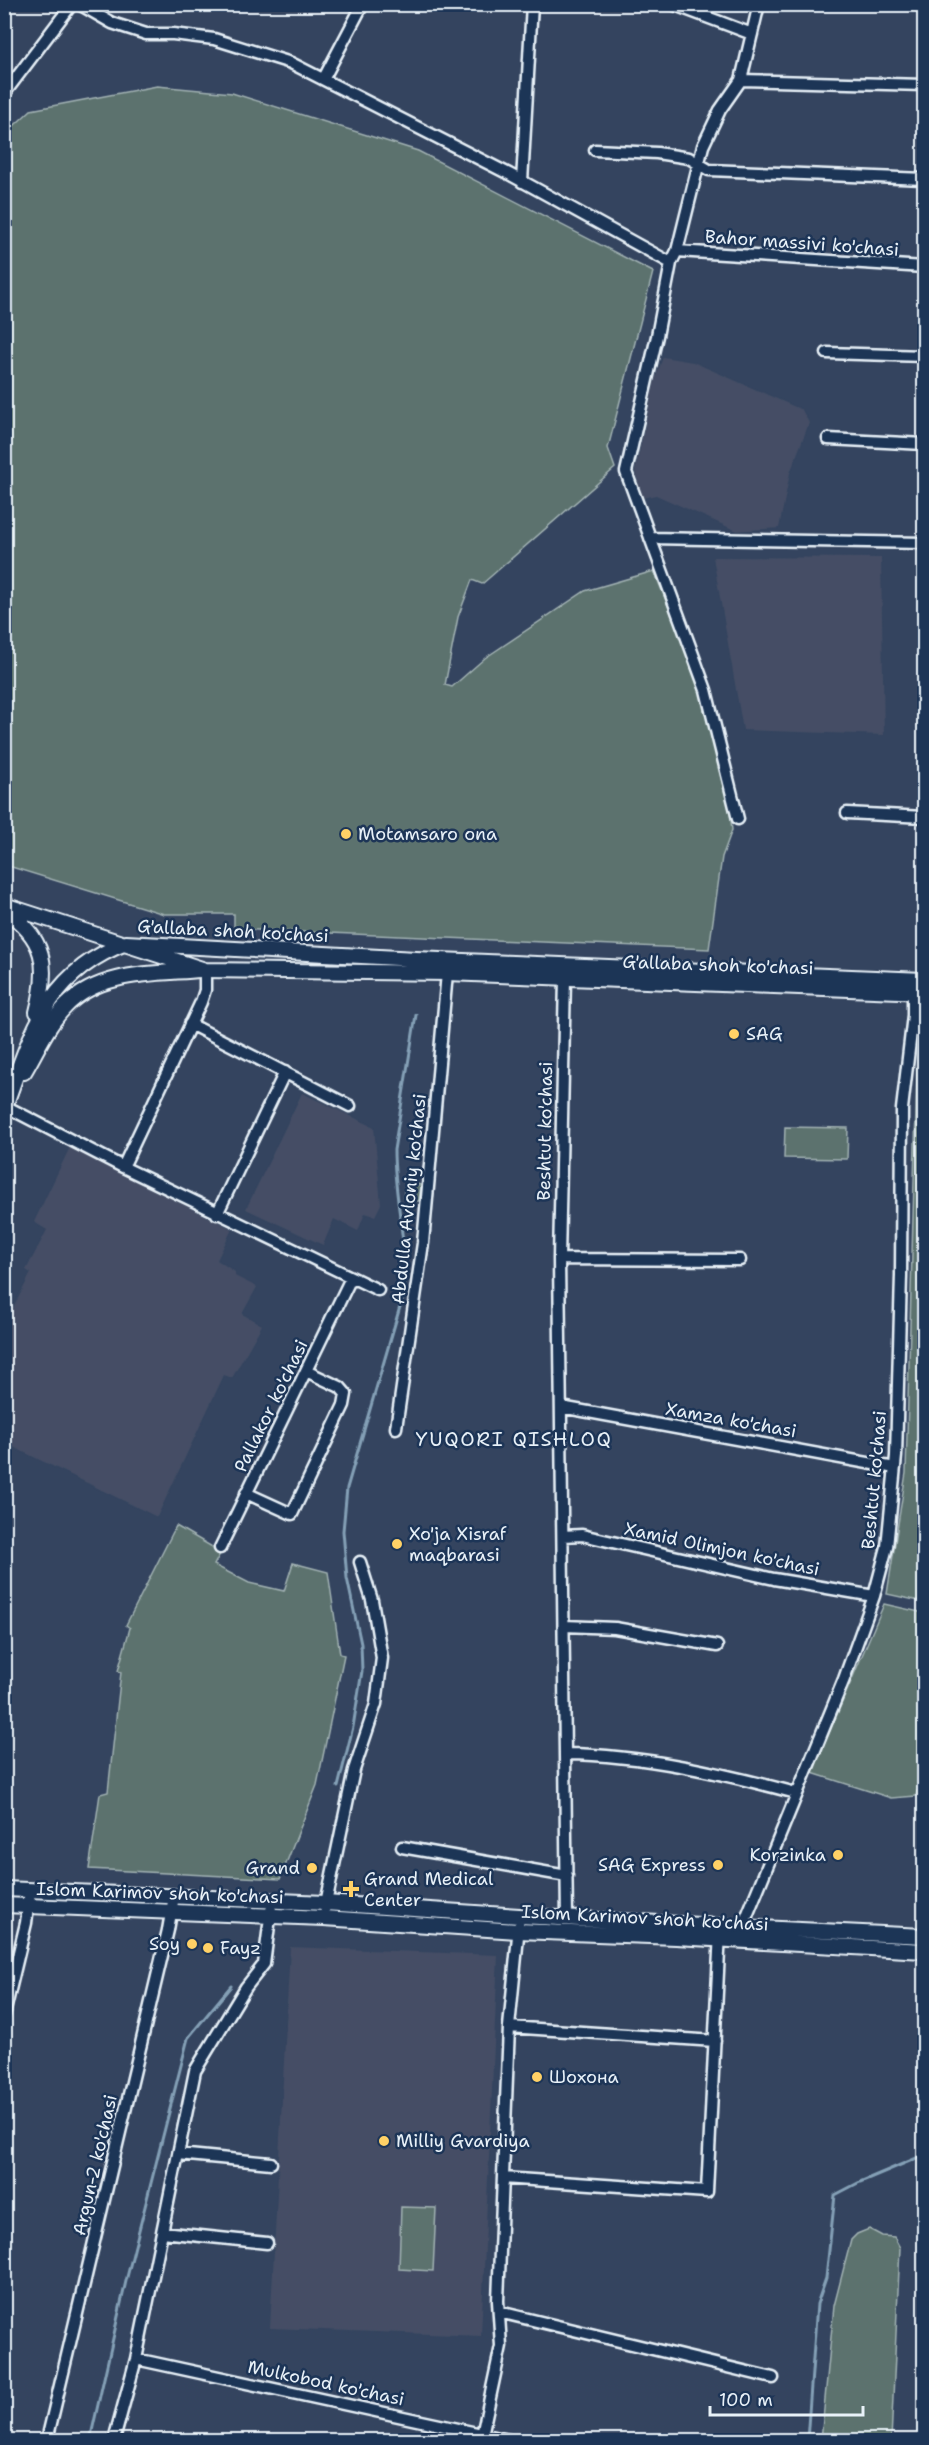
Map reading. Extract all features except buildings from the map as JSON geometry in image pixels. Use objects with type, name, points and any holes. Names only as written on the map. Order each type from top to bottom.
[{"type":"main road","points":[[4,905],[126,943]]},
{"type":"main road","points":[[4,910],[30,934],[43,958],[44,985],[33,1028],[5,1106]]},
{"type":"main road","points":[[33,1028],[50,999],[79,969],[98,956],[126,943]]},
{"type":"main road","name":"G'allaba shoh ko'chasi","points":[[126,943],[205,970],[447,973],[919,992]]},
{"type":"main road","name":"G'allaba shoh ko'chasi","points":[[126,943],[393,958],[924,980]]},
{"type":"main road","points":[[5,1106],[56,1018],[82,993],[119,978],[205,970]]},
{"type":"main road","name":"Islom Karimov shoh ko'chasi","points":[[4,1889],[174,1896],[271,1908],[324,1911],[567,1919],[924,1951]]},
{"type":"main road","name":"Islom Karimov shoh ko'chasi","points":[[4,1905],[172,1912],[271,1908]]},
{"type":"main road","name":"Islom Karimov shoh ko'chasi","points":[[324,1911],[518,1931],[720,1934],[742,1928],[924,1936]]},
{"type":"street","points":[[4,94],[72,4]]},
{"type":"street","points":[[79,4],[112,23],[146,34],[173,34],[214,39],[291,63],[522,182],[671,263]]},
{"type":"street","points":[[324,78],[363,4]]},
{"type":"street","points":[[522,182],[532,4]]},
{"type":"street","points":[[672,4],[752,34]]},
{"type":"street","points":[[738,819],[706,690],[626,472],[671,263],[677,251],[703,146],[720,110],[741,80],[759,4]]},
{"type":"street","points":[[741,80],[924,85]]},
{"type":"street","points":[[595,150],[657,153],[689,158],[708,170],[924,179]]},
{"type":"street","name":"Bahor massivi ko'chasi","points":[[677,251],[924,267]]},
{"type":"street","points":[[827,353],[924,356]]},
{"type":"street","points":[[828,439],[924,444]]},
{"type":"street","points":[[650,538],[924,543]]},
{"type":"street","points":[[847,813],[924,818]]},
{"type":"street","points":[[123,1167],[205,990],[205,970]]},
{"type":"street","name":"Abdulla Avloniy ko'chasi","points":[[396,1428],[423,1243],[447,973]]},
{"type":"street","name":"Beshtut ko'chasi","points":[[565,978],[559,1259],[567,1919]]},
{"type":"street","name":"Beshtut ko'chasi","points":[[742,1928],[844,1678],[874,1596],[886,1547],[895,1468],[901,1275],[902,1109],[912,1015],[919,992]]},
{"type":"street","points":[[190,1024],[351,1106]]},
{"type":"street","points":[[218,1214],[285,1072]]},
{"type":"street","points":[[5,1106],[218,1214],[378,1290]]},
{"type":"street","points":[[559,1259],[740,1260]]},
{"type":"street","name":"Pallakor ko'chasi","points":[[220,1548],[351,1278]]},
{"type":"street","points":[[246,1493],[292,1514],[344,1405],[345,1394],[340,1387],[306,1371]]},
{"type":"street","name":"Xamza ko'chasi","points":[[561,1407],[895,1468]]},
{"type":"street","name":"Xamid Olimjon ko'chasi","points":[[563,1536],[582,1535],[774,1578],[874,1596]]},
{"type":"street","points":[[324,1911],[354,1770],[376,1704],[382,1658],[372,1600],[360,1562]]},
{"type":"street","points":[[564,1626],[615,1628],[717,1646]]},
{"type":"street","points":[[566,1754],[602,1754],[677,1766],[734,1777],[796,1793]]},
{"type":"street","points":[[402,1847],[567,1876]]},
{"type":"street","points":[[4,2015],[29,1905],[30,1890]]},
{"type":"street","name":"Argun-2 ko'chasi","points":[[47,2440],[174,1896]]},
{"type":"street","points":[[114,2440],[136,2359],[195,2071],[246,1987],[264,1965],[271,1908]]},
{"type":"street","points":[[482,2437],[501,2346],[498,2312],[509,2027],[519,1916]]},
{"type":"street","points":[[503,2178],[707,2192],[720,1934]]},
{"type":"street","points":[[509,2027],[715,2041]]},
{"type":"street","points":[[178,2154],[271,2163]]},
{"type":"street","points":[[162,2232],[267,2242]]},
{"type":"street","points":[[498,2312],[773,2378]]},
{"type":"street","name":"Mulkobod ko'chasi","points":[[136,2359],[482,2437],[509,2440]]},
{"type":"shaded area","points":[[663,357],[693,362],[802,410],[809,423],[790,473],[779,528],[737,531],[656,495],[642,498],[635,471],[655,379]]},
{"type":"shaded area","points":[[713,557],[881,558],[884,735],[743,730]]},
{"type":"shaded area","points":[[302,1093],[374,1127],[381,1204],[375,1216],[365,1213],[358,1231],[334,1219],[323,1245],[246,1209]]},
{"type":"shaded area","points":[[70,1147],[232,1229],[217,1260],[235,1272],[235,1276],[257,1287],[242,1314],[262,1325],[232,1378],[224,1375],[157,1517],[5,1443],[5,1317],[8,1318],[31,1273],[26,1270],[47,1230],[34,1222]]},
{"type":"shaded area","name":"Milliy Gvardiya","points":[[290,1947],[498,1955],[481,2336],[270,2328]]},
{"type":"green space","points":[[157,86],[232,93],[418,151],[653,272],[608,448],[615,468],[482,584],[472,580],[458,617],[445,685],[452,687],[485,658],[585,591],[654,571],[706,700],[730,812],[732,830],[722,857],[709,949],[234,929],[234,914],[164,914],[5,865],[4,135],[31,110]]},
{"type":"green space","points":[[918,1036],[924,1036],[924,1602],[887,1594],[906,1473]]},
{"type":"green space","points":[[785,1127],[848,1128],[847,1159],[784,1158]]},
{"type":"green space","points":[[406,1183],[421,1185],[419,1201],[403,1198]]},
{"type":"green space","points":[[176,1526],[221,1552],[214,1565],[249,1583],[284,1591],[293,1563],[328,1572],[340,1654],[344,1655],[317,1785],[280,1879],[89,1869],[100,1794],[108,1792],[121,1672],[118,1671],[130,1628],[126,1625]]},
{"type":"green space","points":[[884,1604],[924,1613],[924,1792],[917,1791],[916,1796],[891,1798],[812,1773]]},
{"type":"green space","points":[[401,2207],[436,2208],[433,2271],[399,2269]]},
{"type":"green space","points":[[869,2229],[882,2236],[894,2237],[900,2248],[891,2440],[821,2440],[834,2306],[851,2240],[857,2234]]},
{"type":"waterway","points":[[338,1787],[353,1727],[362,1671],[361,1644],[347,1578],[343,1531],[347,1488],[404,1293],[403,1238],[394,1150],[416,1015]]},
{"type":"waterway","points":[[90,2440],[126,2281],[188,2038],[231,1986]]},
{"type":"waterway","points":[[807,2440],[817,2304],[826,2278],[835,2195],[924,2155]]},
{"type":"place","name":"Motamsaro ona","points":[[346,834]]},
{"type":"place","name":"SAG","points":[[734,1034]]},
{"type":"place","name":"Xo'ja Xisraf maqbarasi","points":[[397,1544]]},
{"type":"place","name":"Korzinka","points":[[838,1855]]},
{"type":"place","name":"SAG Express","points":[[718,1865]]},
{"type":"place","name":"Grand","points":[[312,1868]]},
{"type":"place","name":"Grand Medical Center","points":[[351,1889]]},
{"type":"place","name":"Soy","points":[[192,1944]]},
{"type":"place","name":"Fayz","points":[[208,1948]]},
{"type":"place","name":"Шохона","points":[[537,2077]]},
{"type":"place","name":"Milliy Gvardiya","points":[[384,2141]]},
{"type":"district","name":"YUQORI QISHLOQ","points":[[514,1439]]}]
